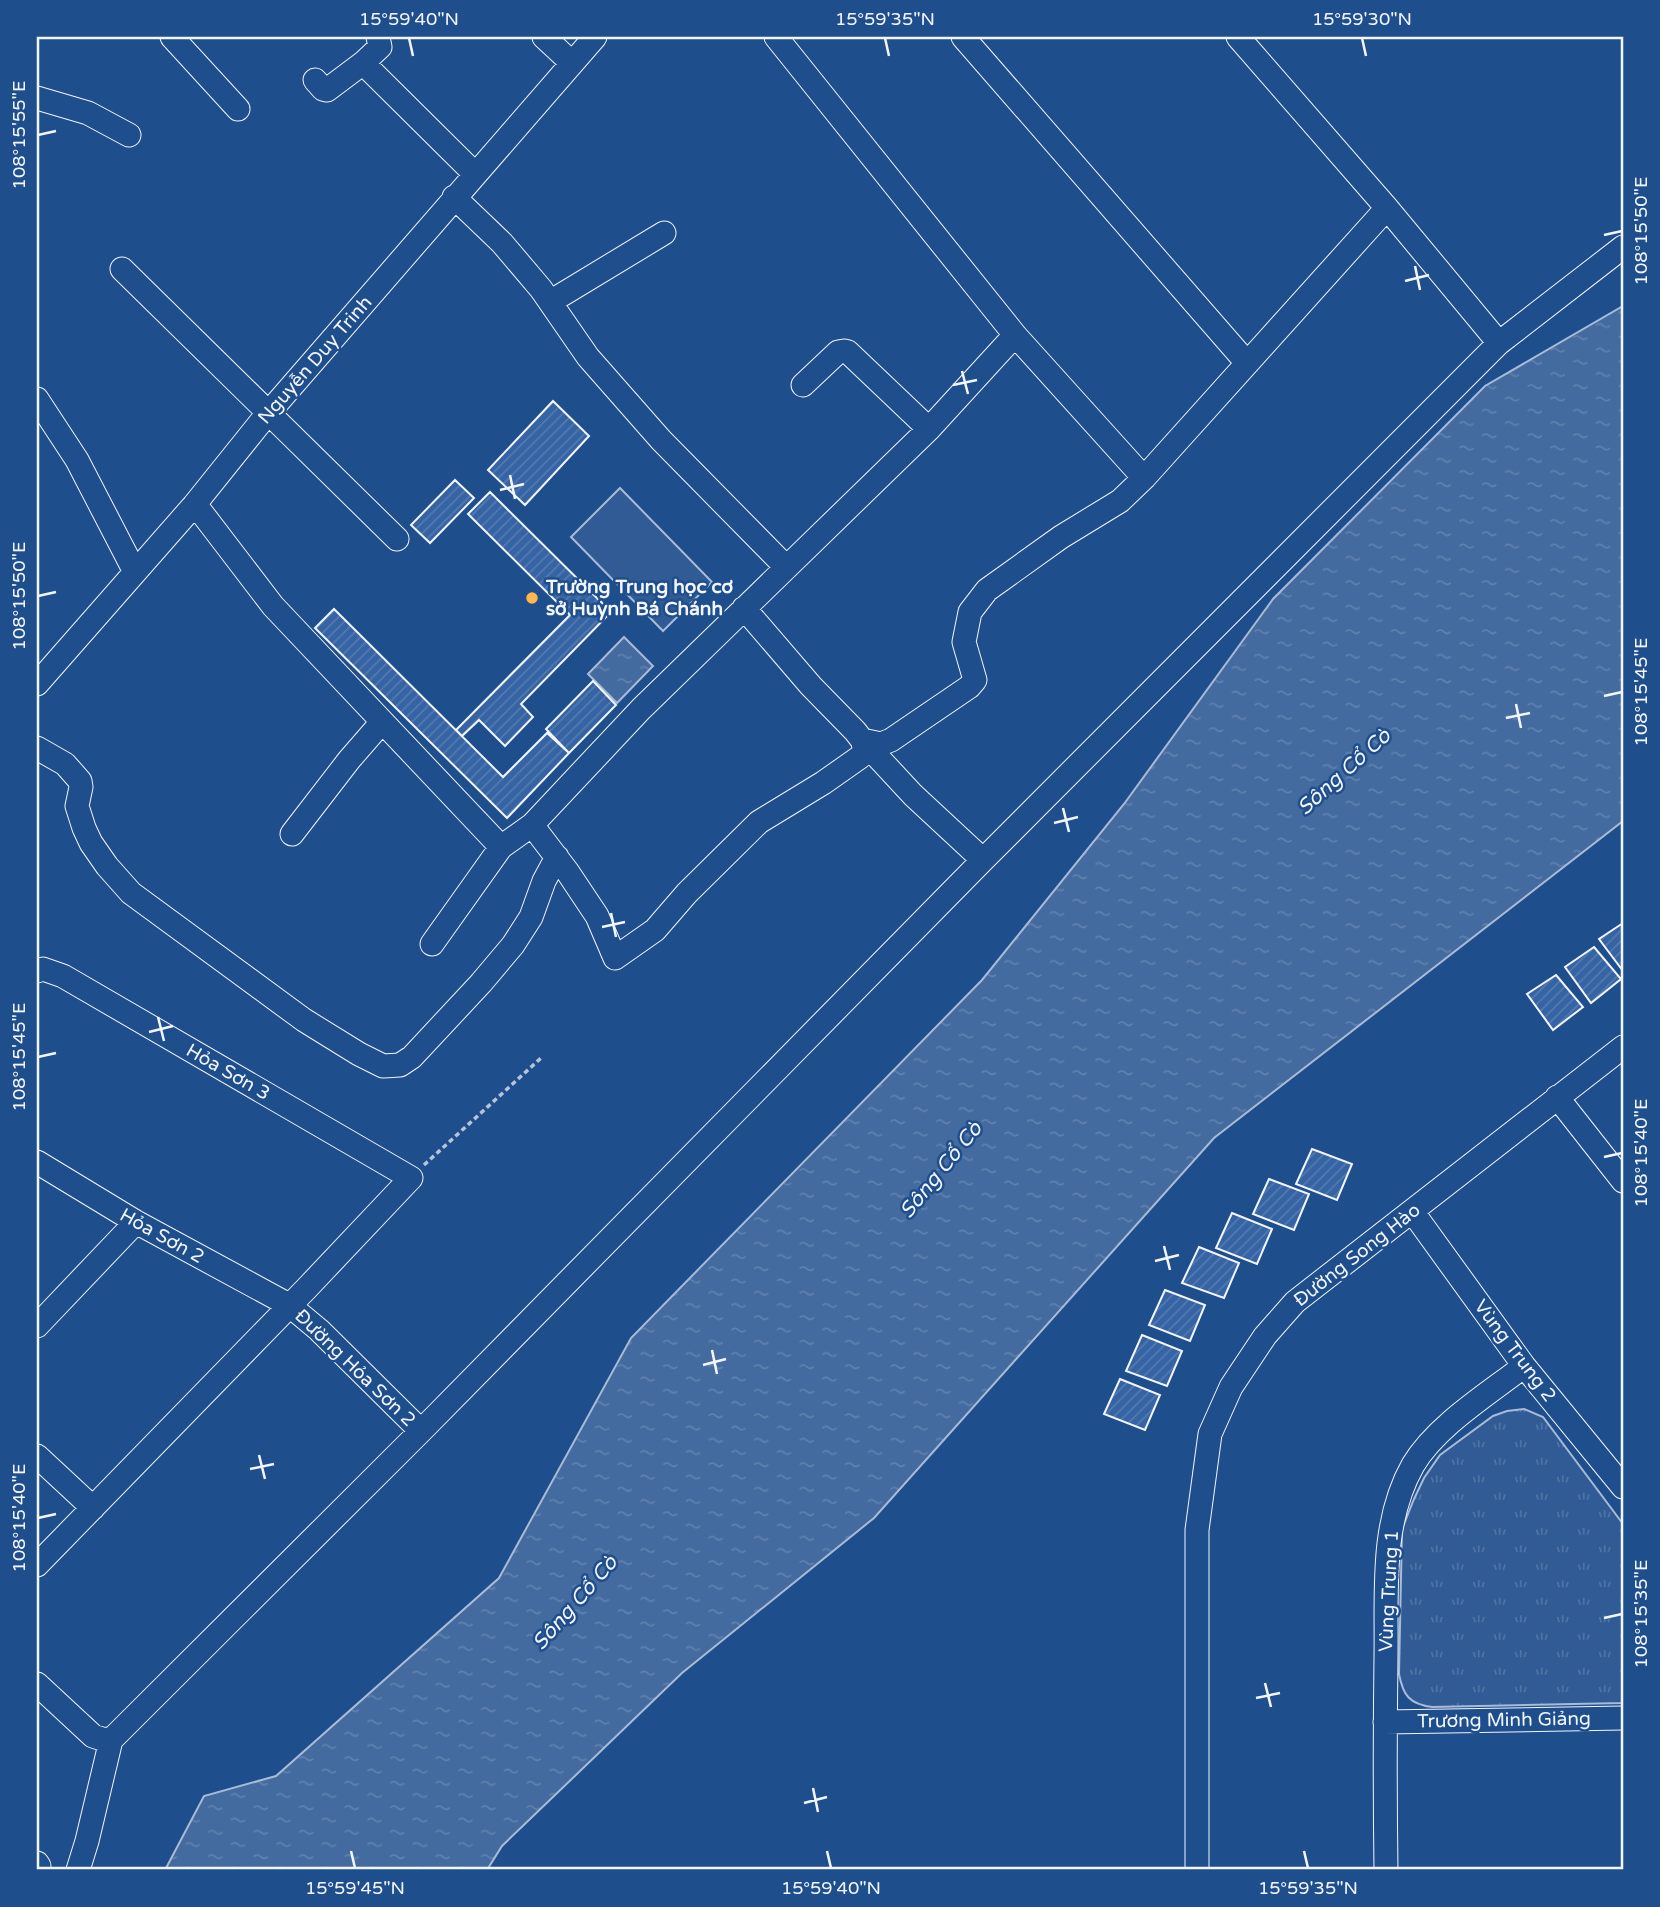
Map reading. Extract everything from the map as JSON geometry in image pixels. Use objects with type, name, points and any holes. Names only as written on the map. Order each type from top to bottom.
[{"type":"street","points":[[172,37],[238,109]]},
{"type":"street","points":[[315,80],[327,90],[363,64],[380,47],[378,37]]},
{"type":"street","points":[[544,37],[572,63]]},
{"type":"street","name":"Nguyễn Duy Trinh","points":[[37,684],[195,503],[454,197],[595,37]]},
{"type":"street","points":[[776,37],[1015,335],[1144,478]]},
{"type":"street","points":[[963,37],[1247,363]]},
{"type":"street","points":[[1238,37],[1387,208],[1499,343]]},
{"type":"street","points":[[363,64],[475,174]]},
{"type":"street","points":[[37,98],[89,113],[129,135]]},
{"type":"street","points":[[454,197],[502,243],[550,302],[588,357],[661,440],[786,567]]},
{"type":"street","points":[[862,740],[881,744],[891,740],[969,687],[975,680],[964,642],[970,612],[987,590],[1061,537],[1120,501],[1144,478],[1387,208]]},
{"type":"street","points":[[550,302],[664,233]]},
{"type":"street","points":[[78,1870],[111,1740],[421,1431],[983,860],[1499,343],[1623,247]]},
{"type":"street","points":[[122,269],[397,539]]},
{"type":"street","points":[[432,944],[501,847],[532,825],[641,709],[929,429],[1015,335]]},
{"type":"street","points":[[803,385],[838,352],[848,352],[929,429]]},
{"type":"street","points":[[37,399],[77,460],[135,572]]},
{"type":"street","points":[[195,503],[273,606],[501,847]]},
{"type":"street","points":[[744,608],[811,686],[914,795],[983,860]]},
{"type":"street","points":[[292,834],[382,722]]},
{"type":"street","points":[[532,825],[597,916],[615,958],[655,930],[687,893],[759,822],[860,757],[865,750],[862,740]]},
{"type":"street","points":[[37,748],[65,764],[80,781],[77,806],[84,828],[107,866],[131,893],[304,1020],[383,1066],[400,1065],[412,1057],[513,945],[531,917],[556,857]]},
{"type":"street","name":"Hỏa Sơn 3","points":[[40,970],[63,976],[411,1178]]},
{"type":"street","name":"Đường Song Hào","points":[[1197,1870],[1197,1530],[1210,1434],[1231,1387],[1265,1336],[1295,1302],[1623,1047]]},
{"type":"street","points":[[1558,1097],[1623,1181]]},
{"type":"street","name":"Hỏa Sơn 2","points":[[37,1162],[136,1222],[289,1305]]},
{"type":"street","points":[[37,1565],[411,1178]]},
{"type":"street","name":"Vùng Trung 2","points":[[1412,1211],[1524,1366],[1623,1487]]},
{"type":"street","points":[[37,1326],[136,1222]]},
{"type":"street","name":"Đường Hỏa Sơn 2","points":[[289,1305],[319,1329],[421,1431]]},
{"type":"street","name":"Vùng Trung 1","points":[[1386,1870],[1385,1722],[1390,1529],[1400,1493],[1414,1463],[1440,1431],[1524,1366]]},
{"type":"street","points":[[37,1456],[93,1508]]},
{"type":"street","points":[[37,1684],[93,1736],[111,1740]]},
{"type":"street","name":"Trương Minh Giảng","points":[[1385,1722],[1623,1718]]},
{"type":"path","points":[[411,1178],[541,1058]]},
{"type":"shaded area","points":[[620,488],[712,582],[663,631],[571,537]]},
{"type":"green space","points":[[1524,1409],[1543,1417],[1623,1524],[1623,1703],[1432,1707],[1418,1704],[1405,1693],[1399,1674],[1402,1529],[1424,1478],[1440,1455],[1493,1416]]},
{"type":"water","name":"Sông Cổ Cò","points":[[1623,306],[1623,821],[1214,1138],[874,1518],[682,1673],[502,1846],[487,1870],[165,1870],[204,1796],[276,1776],[499,1578],[631,1338],[982,980],[1124,804],[1273,599],[1485,386]]},
{"type":"water","points":[[624,637],[653,666],[617,703],[588,674]]},
{"type":"building","points":[[553,401],[589,436],[525,505],[488,470]]},
{"type":"building","points":[[455,480],[474,498],[430,543],[411,525]]},
{"type":"building","points":[[490,492],[611,612],[521,704],[533,717],[505,746],[479,720],[462,736],[456,730],[570,615],[468,514]]},
{"type":"building","points":[[334,609],[503,777],[547,733],[569,753],[507,818],[315,628]]},
{"type":"building","points":[[593,681],[616,705],[569,753],[546,729]]},
{"type":"building","points":[[1623,923],[1623,971],[1599,939]]},
{"type":"building","points":[[1594,947],[1621,979],[1591,1003],[1565,967]]},
{"type":"building","points":[[1556,975],[1583,1007],[1553,1030],[1527,994]]},
{"type":"building","points":[[1312,1149],[1352,1164],[1337,1200],[1296,1184]]},
{"type":"building","points":[[1269,1179],[1309,1194],[1294,1230],[1253,1214]]},
{"type":"building","points":[[1232,1213],[1272,1229],[1257,1264],[1216,1248]]},
{"type":"building","points":[[1199,1247],[1239,1263],[1224,1298],[1182,1283]]},
{"type":"building","points":[[1165,1290],[1205,1305],[1190,1341],[1149,1325]]},
{"type":"building","points":[[1142,1335],[1182,1351],[1167,1386],[1126,1371]]},
{"type":"building","points":[[1120,1379],[1160,1395],[1145,1430],[1104,1414]]},
{"type":"place","name":"Trường Trung học cơ sở Huỳnh Bá Chánh","points":[[532,598]]}]
